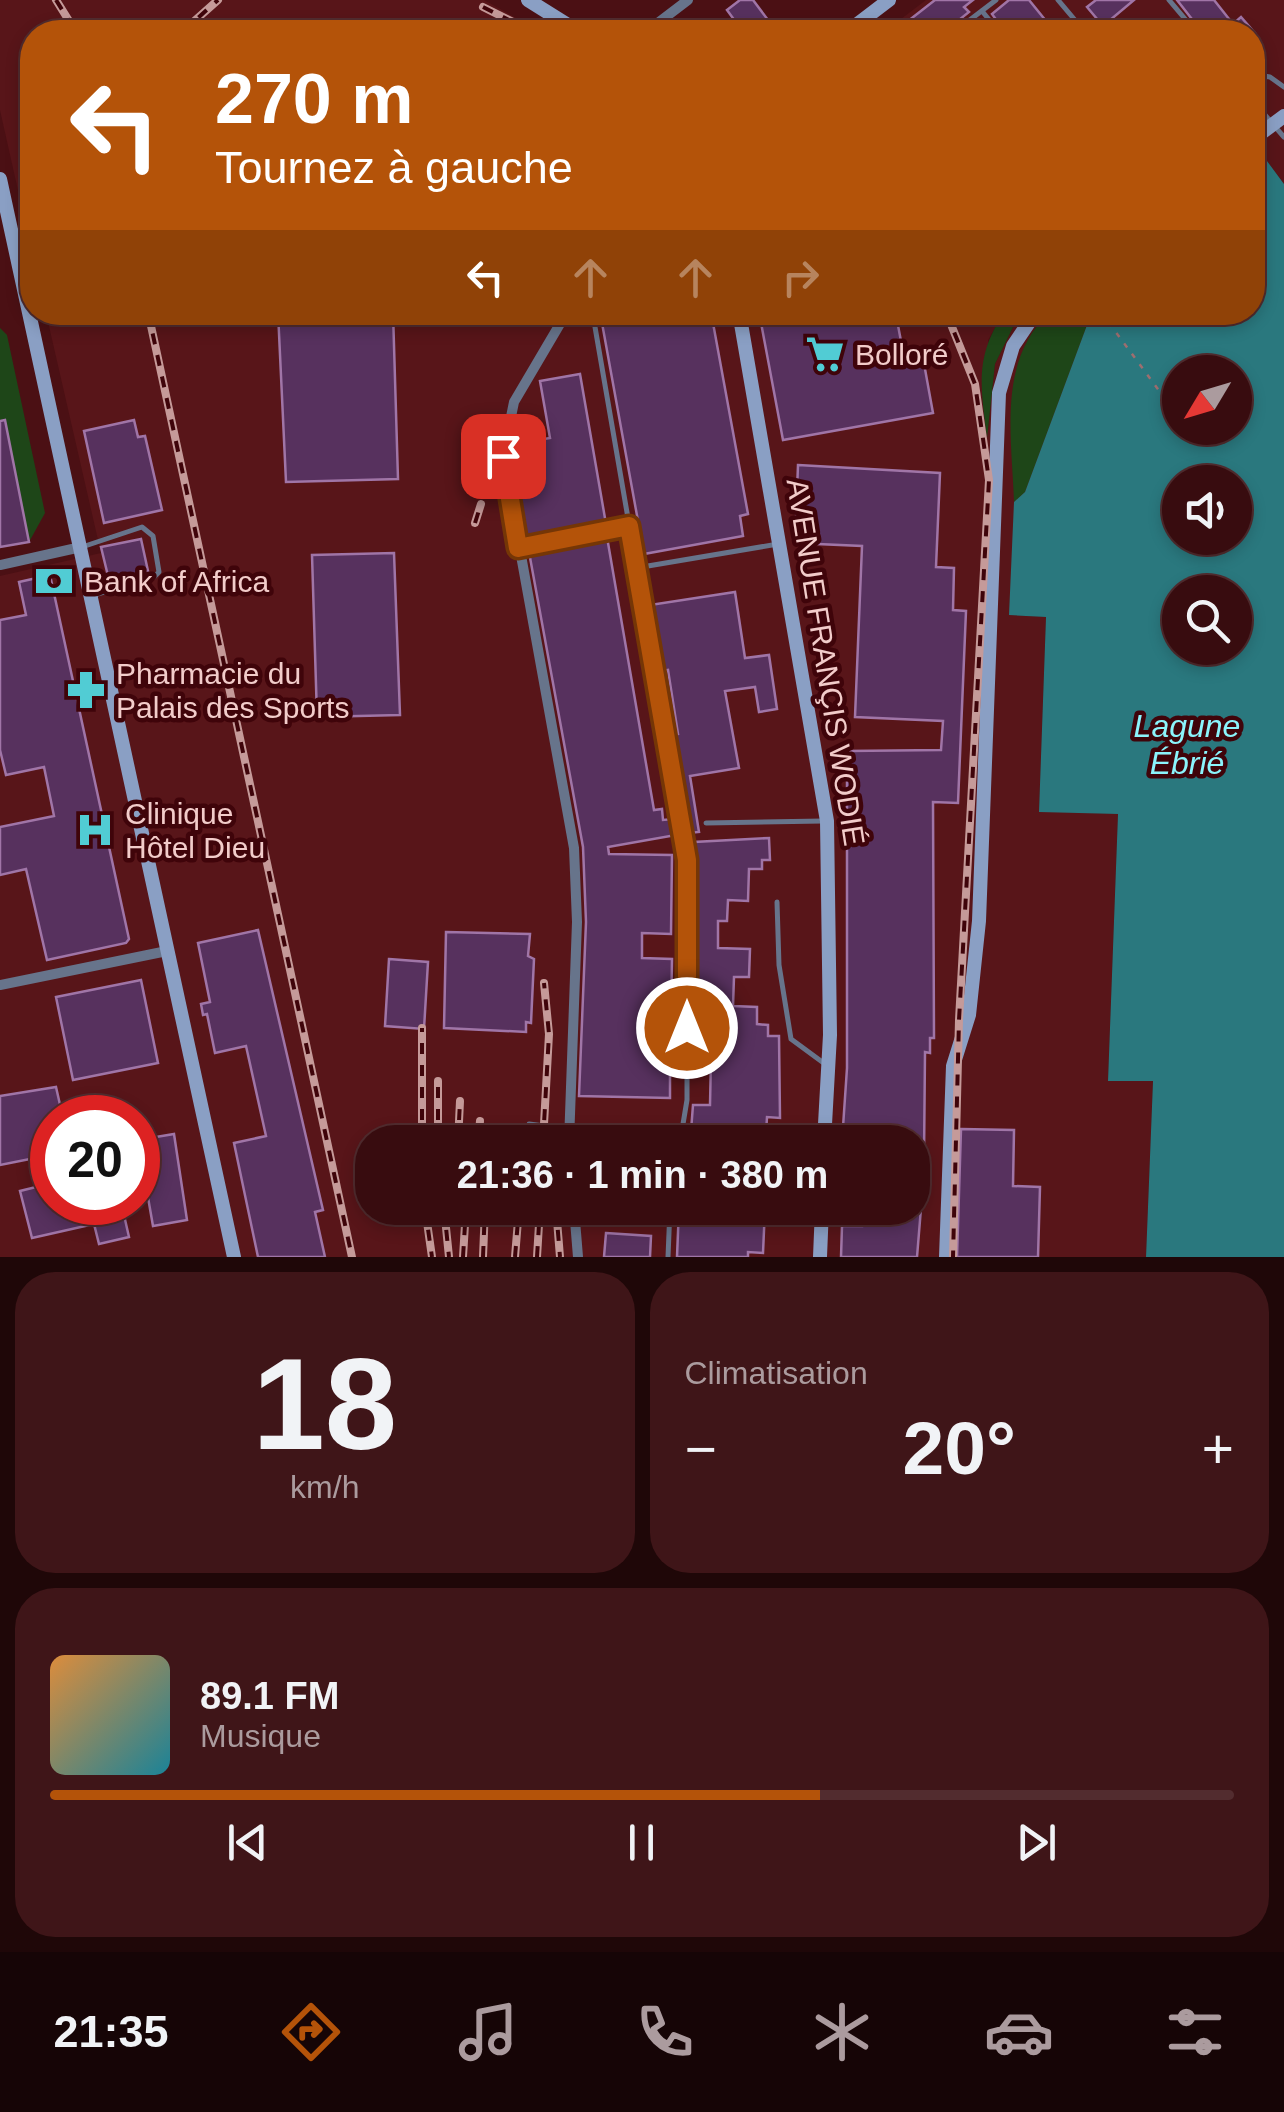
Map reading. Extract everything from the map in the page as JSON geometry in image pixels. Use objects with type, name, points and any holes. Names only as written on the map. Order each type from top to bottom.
[{"type":"main road","points":[[528,0],[559,20]]},
{"type":"main road","points":[[864,20],[889,0]]},
{"type":"main road","points":[[0,180],[20,271]]},
{"type":"main road","points":[[32,325],[234,1257]]},
{"type":"main road","name":"AVENUE FRANÇIS WODIÉ","points":[[741,325],[827,821],[825,1125]]},
{"type":"main road","points":[[946,1257],[953,1066],[970,1014],[979,921],[1000,393],[1014,346],[1028,325]]},
{"type":"main road","points":[[820,1257],[821,1225]]},
{"type":"street","points":[[662,20],[688,0]]},
{"type":"street","points":[[548,13],[550,20]]},
{"type":"street","points":[[558,325],[514,402],[506,426],[503,456],[574,848],[577,922],[568,1125]]},
{"type":"street","points":[[0,564],[81,547]]},
{"type":"street","points":[[0,985],[167,951]]},
{"type":"street","points":[[575,1225],[578,1257]]},
{"type":"lane","points":[[970,20],[996,0]]},
{"type":"lane","points":[[1058,0],[1074,20]]},
{"type":"lane","points":[[1169,0],[1186,20]]},
{"type":"lane","points":[[982,11],[989,20]]},
{"type":"lane","points":[[1265,115],[1284,137]]},
{"type":"lane","points":[[595,327],[687,860],[687,1100],[683,1125]]},
{"type":"lane","points":[[518,548],[629,526]]},
{"type":"lane","points":[[81,547],[142,527],[153,536],[158,572],[154,578],[92,595]]},
{"type":"lane","points":[[636,568],[781,544]]},
{"type":"lane","points":[[706,823],[827,821]]},
{"type":"lane","points":[[777,902],[780,965],[791,1040],[827,1066]]},
{"type":"lane","points":[[529,1124],[537,1125]]},
{"type":"lane","points":[[668,1257],[669,1225]]},
{"type":"path","points":[[1111,325],[1162,394]]},
{"type":"shaded area","points":[[0,0],[484,0],[520,20],[20,20],[20,199],[0,110]]},
{"type":"shaded area","points":[[926,0],[1284,0],[1284,184],[1265,158],[1265,20],[900,20]]},
{"type":"shaded area","points":[[49,325],[997,325],[988,340],[988,430],[995,364],[1014,325],[1087,325],[1025,492],[1010,615],[1046,617],[1039,811],[1118,814],[1108,1080],[1153,1080],[1146,1257],[0,1257],[0,576],[101,553]]},
{"type":"green space","points":[[996,325],[1014,325],[995,364],[987,438],[982,373]]},
{"type":"green space","points":[[1038,325],[1087,325],[1025,492],[1014,502],[1011,402],[1021,354]]},
{"type":"green space","points":[[0,328],[7,335],[45,513],[29,542],[0,547]]},
{"type":"water","name":"Lagune Ébrié","points":[[1265,158],[1284,184],[1284,1257],[1146,1257],[1153,1081],[1108,1081],[1118,814],[1039,812],[1046,617],[1009,615],[1014,502],[1025,492],[1087,325],[1265,325]]},
{"type":"building","points":[[740,0],[753,0],[768,20],[734,20],[727,10]]},
{"type":"building","points":[[935,0],[973,0],[964,7],[969,12],[959,20],[909,20]]},
{"type":"building","points":[[1009,0],[1029,0],[1045,20],[996,20],[992,14]]},
{"type":"building","points":[[1096,0],[1134,0],[1110,20],[1098,20],[1087,7]]},
{"type":"building","points":[[1177,0],[1214,0],[1230,20],[1193,20]]},
{"type":"building","points":[[279,325],[393,325],[398,479],[286,482]]},
{"type":"building","points":[[602,325],[713,325],[748,514],[740,516],[743,536],[644,554]]},
{"type":"building","points":[[761,325],[898,325],[905,362],[923,358],[933,413],[783,440]]},
{"type":"building","points":[[580,374],[606,524],[527,540],[512,455],[514,444],[550,438],[540,381]]},
{"type":"building","points":[[5,420],[29,542],[0,547],[0,421]]},
{"type":"building","points":[[134,420],[138,437],[145,436],[162,510],[104,523],[84,431]]},
{"type":"building","points":[[798,465],[940,473],[936,567],[954,568],[953,610],[966,611],[958,803],[933,802],[934,1038],[930,1038],[930,1053],[925,1052],[924,1125],[843,1125],[847,1068],[847,751],[941,750],[943,721],[855,717],[862,546],[795,543]]},
{"type":"building","points":[[607,537],[654,810],[662,809],[663,820],[674,819],[676,835],[608,847],[609,854],[672,855],[671,934],[642,933],[642,958],[672,959],[671,1017],[681,1017],[681,1055],[670,1055],[670,1098],[579,1096],[586,922],[583,847],[529,552]]},
{"type":"building","points":[[141,539],[148,571],[109,580],[101,547]]},
{"type":"building","points":[[394,553],[400,715],[317,717],[312,555]]},
{"type":"building","points":[[50,575],[129,939],[126,943],[47,960],[26,869],[0,875],[0,827],[54,816],[44,767],[6,775],[0,750],[0,620],[26,615],[19,582]]},
{"type":"building","points":[[735,592],[745,658],[769,655],[777,709],[759,712],[755,687],[725,691],[739,768],[690,776],[699,832],[689,833],[672,735],[678,734],[668,670],[661,671],[650,605]]},
{"type":"building","points":[[769,838],[770,860],[762,860],[762,869],[749,869],[748,901],[728,900],[727,921],[718,921],[718,948],[750,949],[749,977],[734,977],[733,1006],[757,1007],[757,1024],[768,1025],[768,1036],[779,1036],[780,1118],[767,1117],[767,1125],[691,1125],[693,1105],[710,1105],[711,1057],[693,1056],[694,842]]},
{"type":"building","points":[[258,930],[323,1210],[315,1212],[325,1257],[258,1257],[234,1143],[266,1136],[246,1046],[215,1053],[207,1014],[203,1015],[201,1004],[210,1002],[198,943]]},
{"type":"building","points":[[446,932],[530,934],[528,956],[534,959],[531,1023],[526,1022],[526,1032],[444,1028]]},
{"type":"building","points":[[389,959],[428,962],[424,1029],[385,1026]]},
{"type":"building","points":[[141,980],[158,1063],[73,1080],[56,997]]},
{"type":"building","points":[[56,1087],[58,1095],[30,1095],[30,1159],[0,1165],[0,1096]]},
{"type":"building","points":[[961,1129],[1014,1130],[1013,1186],[1040,1187],[1038,1257],[957,1257]]},
{"type":"building","points":[[174,1134],[187,1220],[160,1225],[160,1136]]},
{"type":"building","points":[[30,1188],[30,1225],[90,1225],[32,1238],[20,1191]]},
{"type":"building","points":[[94,1225],[126,1225],[129,1237],[99,1244]]},
{"type":"building","points":[[678,1225],[764,1225],[763,1253],[748,1252],[748,1257],[677,1257]]},
{"type":"building","points":[[920,1225],[917,1257],[841,1257],[842,1226]]},
{"type":"building","points":[[606,1233],[651,1236],[650,1257],[604,1257]]},
{"type":"railway","points":[[56,0],[68,20]]},
{"type":"railway","points":[[196,20],[218,0]]},
{"type":"railway","points":[[483,7],[509,20]]},
{"type":"railway","points":[[151,325],[352,1257]]},
{"type":"railway","points":[[951,325],[975,384],[989,480],[959,1020],[953,1257]]},
{"type":"railway","points":[[475,523],[481,504]]},
{"type":"railway","points":[[544,983],[549,1034],[544,1125]]},
{"type":"railway","points":[[422,1028],[422,1125]]},
{"type":"railway","points":[[438,1081],[438,1125]]},
{"type":"railway","points":[[459,1125],[460,1101]]},
{"type":"railway","points":[[480,1121],[480,1125]]},
{"type":"railway","points":[[427,1225],[432,1257]]},
{"type":"railway","points":[[446,1225],[449,1257]]},
{"type":"railway","points":[[463,1257],[465,1225]]},
{"type":"railway","points":[[483,1257],[484,1225]]},
{"type":"railway","points":[[515,1257],[518,1225]]},
{"type":"railway","points":[[537,1257],[539,1225]]},
{"type":"railway","points":[[557,1225],[560,1257]]},
{"type":"place","name":"Bolloré","points":[[825,354]]},
{"type":"place","name":"Bank of Africa","points":[[54,581]]},
{"type":"place","name":"Pharmacie du Palais des Sports","points":[[86,690]]},
{"type":"place","name":"Clinique Hôtel Dieu","points":[[95,830]]},
{"type":"route","points":[[503,456],[518,548],[629,526],[687,860],[687,1028]]}]
